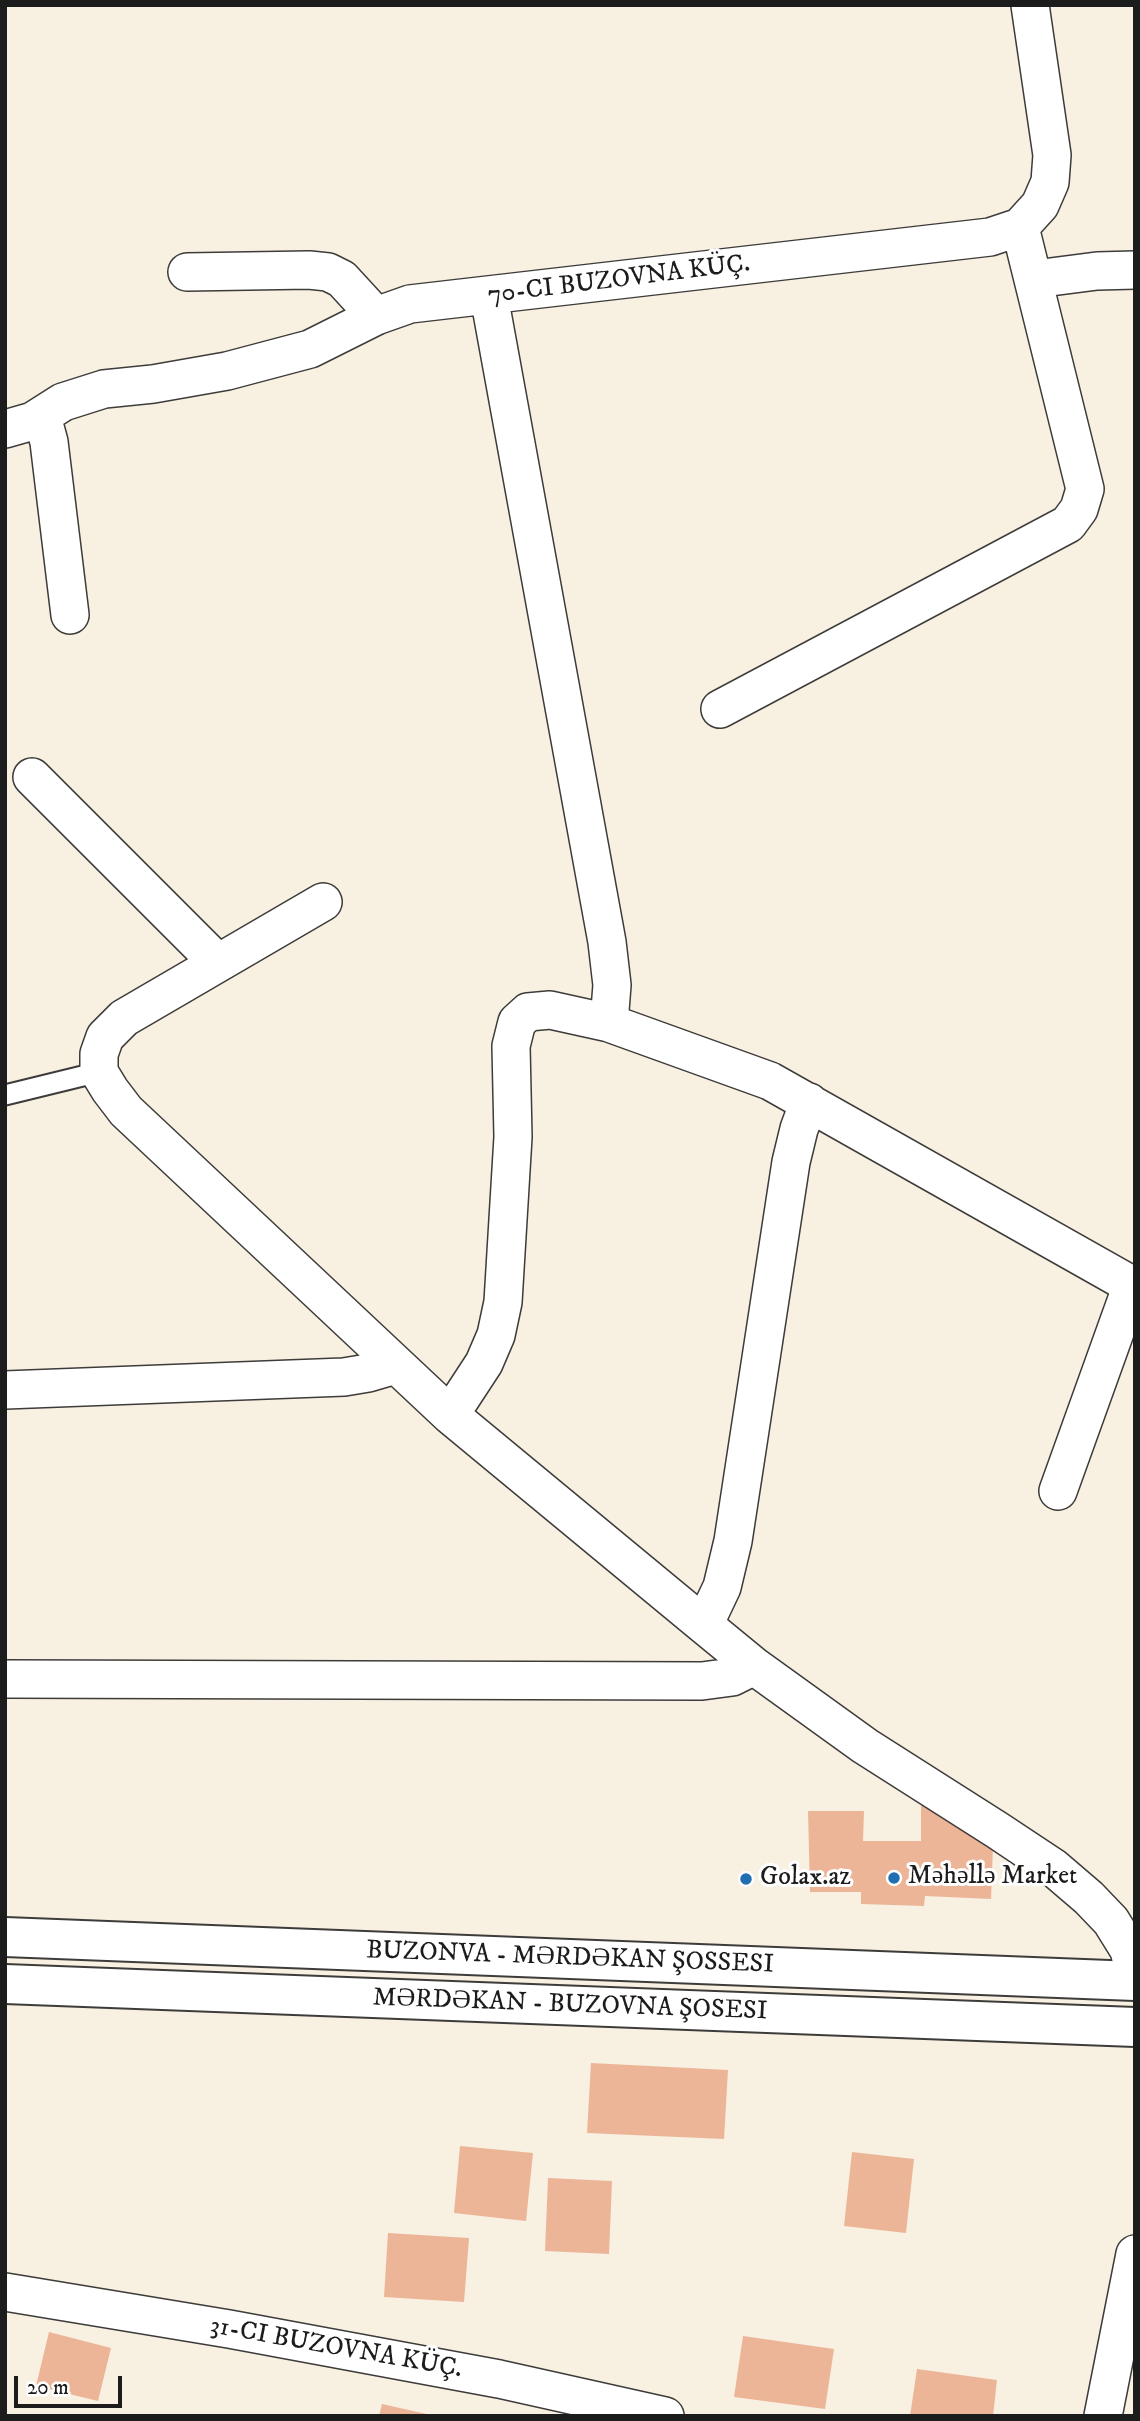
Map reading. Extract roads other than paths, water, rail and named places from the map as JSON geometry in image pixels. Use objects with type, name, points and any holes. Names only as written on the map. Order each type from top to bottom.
[{"type":"main road","name":"BUZONVA - MƏRDƏKAN ŞOSSESI","points":[[5,1937],[1135,1981]]},
{"type":"main road","name":"MƏRDƏKAN - BUZOVNA ŞOSESI","points":[[5,1984],[1135,2027]]},
{"type":"street","points":[[720,709],[1068,524],[1079,509],[1084,489],[1035,279],[1020,227],[1040,205],[1050,182],[1052,155],[1030,5]]},
{"type":"street","name":"70-CI BUZOVNA KÜÇ.","points":[[5,429],[42,416],[63,402],[104,389],[153,384],[227,371],[310,349],[376,316],[410,304],[990,237],[1020,227]]},
{"type":"street","points":[[1035,279],[1097,271],[1135,270]]},
{"type":"street","points":[[187,272],[328,272],[342,279],[376,316]]},
{"type":"street","points":[[489,296],[607,942],[612,985],[609,1023]]},
{"type":"street","points":[[42,416],[49,442],[70,615]]},
{"type":"street","points":[[32,777],[218,963]]},
{"type":"street","points":[[323,902],[124,1018],[105,1037],[99,1054],[99,1072],[126,1111],[450,1415],[754,1666],[865,1746],[1054,1868],[1089,1898],[1111,1921],[1129,1950],[1135,1976]]},
{"type":"street","points":[[450,1415],[484,1363],[496,1335],[503,1303],[513,1149],[511,1046],[517,1022],[528,1012],[550,1010],[609,1023],[759,1076],[1133,1286],[1058,1490]]},
{"type":"street","points":[[704,1625],[722,1587],[733,1541],[791,1162],[809,1102]]},
{"type":"street","points":[[5,1390],[344,1377],[396,1365]]},
{"type":"street","points":[[5,1679],[702,1681],[732,1677],[754,1666]]},
{"type":"street","points":[[1102,2416],[1135,2254]]},
{"type":"street","name":"31-CI BUZOVNA KÜÇ.","points":[[5,2292],[229,2329],[485,2376],[665,2416]]},
{"type":"lane","points":[[5,1095],[99,1072]]},
{"type":"place","name":"Məhəllə Market","points":[[894,1878]]},
{"type":"place","name":"Golax.az","points":[[746,1879]]}]
